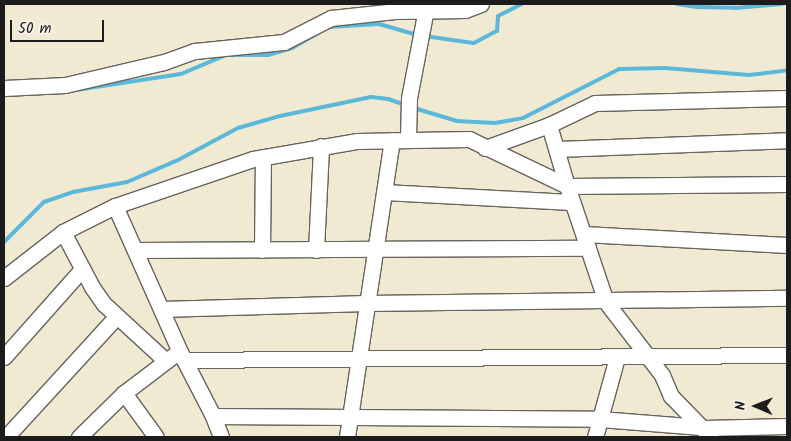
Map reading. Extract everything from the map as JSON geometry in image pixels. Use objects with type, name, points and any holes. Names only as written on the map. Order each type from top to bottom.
[{"type":"street","points":[[4,88],[65,85],[164,62],[195,51],[284,42],[330,18],[393,7],[465,10],[481,4]]},
{"type":"street","points":[[408,139],[409,98],[426,8]]},
{"type":"street","points":[[485,148],[549,125],[595,103],[787,98]]},
{"type":"street","points":[[549,125],[571,202],[606,302],[662,375],[671,396],[705,431]]},
{"type":"street","points":[[4,278],[63,232],[115,206],[178,182],[263,157],[357,141],[469,139],[567,186],[787,184]]},
{"type":"street","points":[[347,437],[392,140]]},
{"type":"street","points":[[557,149],[787,140]]},
{"type":"street","points":[[316,250],[321,146]]},
{"type":"street","points":[[262,250],[263,157]]},
{"type":"street","points":[[384,192],[571,202]]},
{"type":"street","points":[[115,206],[182,356],[213,416],[221,437]]},
{"type":"street","points":[[63,232],[82,269],[104,304],[165,360]]},
{"type":"street","points":[[135,250],[376,249],[586,241],[787,246]]},
{"type":"street","points":[[4,356],[82,269]]},
{"type":"street","points":[[161,309],[367,303],[606,302],[787,298]]},
{"type":"street","points":[[6,437],[117,316]]},
{"type":"street","points":[[87,434],[124,393],[165,360],[182,356],[360,358],[787,355]]},
{"type":"street","points":[[595,437],[617,356]]},
{"type":"street","points":[[124,393],[156,437]]},
{"type":"street","points":[[213,416],[600,419],[705,431],[787,426]]},
{"type":"waterway","points":[[424,36],[474,43],[497,31],[498,16],[522,4]]},
{"type":"waterway","points":[[677,4],[697,7],[736,8],[782,4]]},
{"type":"waterway","points":[[328,27],[379,24],[417,35]]},
{"type":"waterway","points":[[76,90],[181,74],[226,55],[268,55],[292,48],[320,32]]},
{"type":"waterway","points":[[414,108],[457,121],[495,123],[523,118],[619,69],[665,68],[749,75],[787,70]]},
{"type":"waterway","points":[[4,242],[44,202],[73,192],[127,182],[178,160],[238,128],[280,116],[371,97],[388,99],[405,105]]}]
